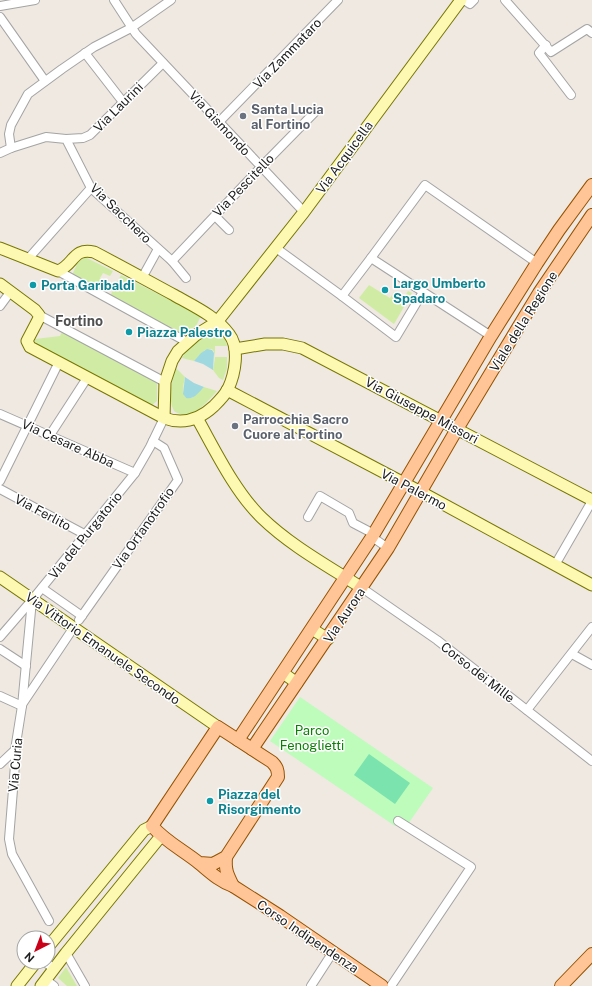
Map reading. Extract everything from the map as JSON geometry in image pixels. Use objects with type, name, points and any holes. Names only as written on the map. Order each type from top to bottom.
[{"type":"main road","name":"Via Acquicella","points":[[217,322],[304,212],[461,0]]},
{"type":"main road","name":"Via Aurora","points":[[238,740],[373,536],[537,263],[592,185]]},
{"type":"main road","name":"Viale della Regione","points":[[421,492],[539,292],[592,215]]},
{"type":"main road","points":[[0,248],[31,256],[58,272],[64,269],[78,253],[88,251],[94,252],[144,274],[217,322],[240,348],[233,373],[232,392],[197,418],[179,422],[162,422],[84,382],[57,366],[30,347],[27,341],[39,318],[39,315],[35,310],[17,298],[5,299],[0,284]]},
{"type":"main road","points":[[162,422],[165,382],[172,361],[178,351],[196,334],[217,322]]},
{"type":"main road","name":"Via Giuseppe Missori","points":[[240,348],[265,344],[283,344],[302,348],[592,501]]},
{"type":"main road","name":"Via Palermo","points":[[232,392],[592,585]]},
{"type":"main road","points":[[197,418],[217,454],[243,495],[261,517],[284,537],[362,588]]},
{"type":"main road","name":"Via Aurora","points":[[252,750],[362,588],[388,548],[421,492]]},
{"type":"main road","name":"Via Vittorio Emanuele Secondo","points":[[0,577],[218,727]]},
{"type":"main road","points":[[312,629],[328,639]]},
{"type":"main road","points":[[282,673],[297,683]]},
{"type":"main road","points":[[56,937],[144,830],[152,826],[218,727],[276,766],[278,771],[278,777],[226,857],[225,869],[233,886]]},
{"type":"main road","name":"Corso Indipendenza","points":[[152,826],[161,836],[200,863],[207,871],[225,883],[233,886],[382,986]]},
{"type":"main road","points":[[56,966],[161,836]]},
{"type":"main road","points":[[200,863],[213,864],[226,857]]},
{"type":"main road","points":[[561,986],[592,954]]},
{"type":"main road","points":[[17,986],[30,970]]},
{"type":"main road","points":[[47,984],[54,970]]},
{"type":"street","points":[[0,6],[35,0]]},
{"type":"street","name":"Via Gismondo","points":[[114,0],[133,31],[304,212]]},
{"type":"street","points":[[11,148],[9,134],[11,125],[28,94],[45,81],[87,55],[94,47],[133,31],[138,22],[170,0]]},
{"type":"street","name":"Via Zammataro","points":[[219,122],[338,0]]},
{"type":"street","points":[[464,0],[470,4],[474,0]]},
{"type":"street","points":[[505,0],[551,52],[587,28],[592,33]]},
{"type":"street","points":[[0,17],[45,81]]},
{"type":"street","points":[[546,45],[539,53],[571,95]]},
{"type":"street","points":[[87,55],[123,102]]},
{"type":"street","name":"Via Laurini","points":[[66,139],[83,138],[90,135],[163,63]]},
{"type":"street","name":"Via Pescitello","points":[[172,261],[316,111]]},
{"type":"street","points":[[0,153],[46,137],[66,139]]},
{"type":"street","name":"Via Sacchero","points":[[66,139],[91,188],[172,261],[186,278]]},
{"type":"street","points":[[340,294],[371,258],[425,185],[537,263]]},
{"type":"street","points":[[31,256],[91,188]]},
{"type":"street","points":[[215,216],[229,230]]},
{"type":"street","points":[[276,248],[396,337],[425,293]]},
{"type":"street","points":[[144,274],[158,249]]},
{"type":"street","points":[[371,258],[492,336]]},
{"type":"street","points":[[58,272],[187,342]]},
{"type":"street","points":[[39,315],[165,382]]},
{"type":"street","points":[[0,480],[57,366]]},
{"type":"street","points":[[50,435],[84,382]]},
{"type":"street","name":"Via Cesare Abba","points":[[0,414],[135,473]]},
{"type":"street","name":"Via del Purgatorio","points":[[0,637],[42,588],[135,473],[162,422]]},
{"type":"street","name":"Via Orfanotrofio","points":[[42,588],[80,618],[178,480],[164,448],[153,441]]},
{"type":"street","name":"Via Ferlito","points":[[0,489],[86,534]]},
{"type":"street","points":[[308,517],[320,496],[349,513],[353,523],[388,548]]},
{"type":"street","points":[[555,565],[592,501]]},
{"type":"street","name":"Corso dei Mille","points":[[362,588],[437,640],[592,761]]},
{"type":"street","name":"Via Curia","points":[[32,600],[22,706],[15,750],[16,765],[9,829],[12,854],[49,920]]},
{"type":"street","points":[[527,710],[592,627]]},
{"type":"street","points":[[0,696],[22,706],[70,633]]},
{"type":"street","points":[[0,649],[26,666]]},
{"type":"street","points":[[572,654],[592,665]]},
{"type":"street","points":[[0,764],[15,750]]},
{"type":"street","points":[[391,986],[471,867],[398,821]]},
{"type":"street","points":[[311,986],[333,952]]},
{"type":"street","points":[[66,953],[85,986]]},
{"type":"green space","points":[[84,258],[87,258],[113,271],[110,276],[103,273],[100,278],[108,282],[102,291],[72,275],[78,262]]},
{"type":"green space","points":[[121,275],[201,316],[196,326],[183,334],[110,296]]},
{"type":"green space","points":[[369,285],[390,298],[394,292],[401,297],[405,296],[408,291],[412,293],[394,324],[359,298]]},
{"type":"green space","points":[[62,332],[157,381],[157,401],[152,405],[36,344],[35,339],[60,336]]},
{"type":"green space","points":[[216,333],[221,334],[226,341],[227,346],[215,346],[215,356],[212,349],[205,350],[194,361],[182,358],[196,341]]},
{"type":"green space","points":[[215,356],[227,357],[227,368],[223,380],[219,378],[213,370]]},
{"type":"green space","points":[[176,368],[185,377],[183,390],[186,398],[192,398],[204,387],[217,391],[198,410],[192,413],[180,414],[174,411],[172,406],[171,390]]},
{"type":"green space","name":"Parco Fenoglietti","points":[[300,697],[433,788],[408,824],[399,819],[395,826],[270,741]]},
{"type":"green space","points":[[369,754],[410,783],[395,804],[354,775]]},
{"type":"green space","points":[[66,967],[77,986],[67,986],[58,978]]},
{"type":"water","points":[[207,349],[212,350],[214,353],[213,370],[194,361]]},
{"type":"water","points":[[185,377],[204,387],[191,398],[186,398],[183,394]]},
{"type":"place","name":"Santa Lucia al Fortino","points":[[243,116]]},
{"type":"place","name":"Porta Garibaldi","points":[[33,285]]},
{"type":"place","name":"Largo Umberto Spadaro","points":[[385,290]]},
{"type":"place","name":"Piazza Palestro","points":[[129,332]]},
{"type":"place","name":"Parrocchia Sacro Cuore al Fortino","points":[[235,426]]},
{"type":"place","name":"Piazza del Risorgimento","points":[[210,801]]},
{"type":"district","name":"Fortino","points":[[79,321]]}]
